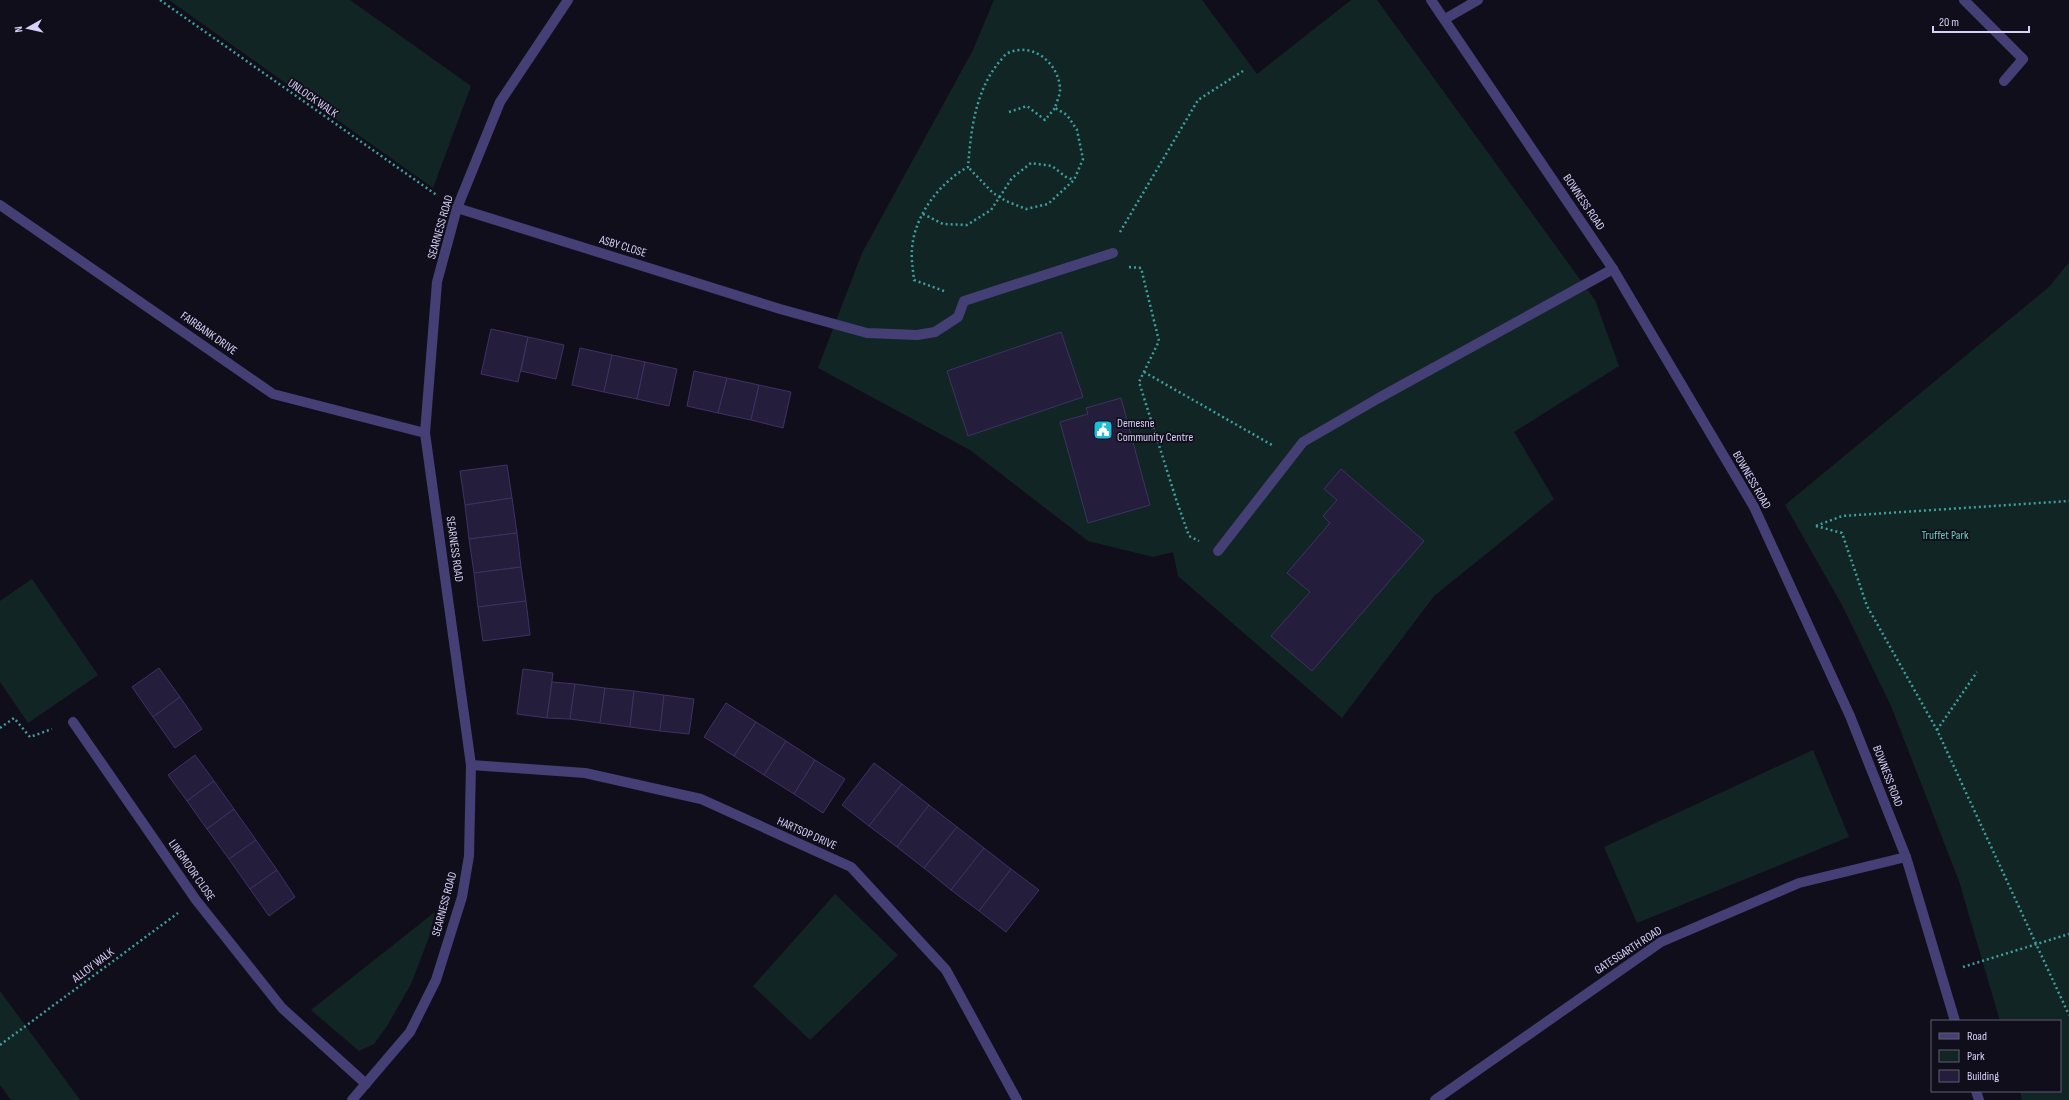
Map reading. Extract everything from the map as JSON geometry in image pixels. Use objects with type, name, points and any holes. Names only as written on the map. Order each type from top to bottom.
[{"type":"street","name":"SEARNESS ROAD","points":[[352,1100],[410,1032],[436,980],[462,897],[469,856],[471,765],[425,434],[437,282],[457,208],[500,102],[568,0]]},
{"type":"street","name":"BOWNESS ROAD","points":[[1431,0],[1613,270],[1754,507],[1850,716],[1906,857],[1955,1020]]},
{"type":"street","points":[[1445,19],[1478,0]]},
{"type":"street","points":[[1964,0],[2023,59],[2004,82]]},
{"type":"street","name":"FAIRBANK DRIVE","points":[[0,205],[273,394],[425,434]]},
{"type":"street","name":"ASBY CLOSE","points":[[457,208],[780,309],[867,333],[917,335],[935,332],[958,317],[964,300]]},
{"type":"street","points":[[964,300],[1113,253]]},
{"type":"street","points":[[1218,551],[1303,442],[1377,399],[1613,270]]},
{"type":"street","name":"LINGMOOR CLOSE","points":[[73,722],[196,900],[282,1008],[366,1084]]},
{"type":"street","name":"HARTSOP DRIVE","points":[[471,765],[585,773],[701,799],[851,867],[946,970],[1017,1100]]},
{"type":"street","name":"GATESGARTH ROAD","points":[[1435,1100],[1661,942],[1799,883],[1906,857]]},
{"type":"path","name":"UNLOCK WALK","points":[[160,0],[431,192],[457,208]]},
{"type":"path","points":[[968,167],[971,135],[979,99],[990,73],[1007,53],[1024,49],[1045,57],[1055,68],[1060,91],[1054,108],[1045,120],[1027,106],[1009,112]]},
{"type":"path","points":[[1218,551],[1190,536],[1176,499],[1139,382],[1159,341],[1141,268],[1119,267],[1108,242],[1121,231],[1198,100],[1243,70]]},
{"type":"path","points":[[968,167],[999,198],[1026,208],[1048,204],[1074,180],[1083,159],[1077,130],[1067,115],[1054,108]]},
{"type":"path","points":[[922,214],[943,224],[967,225],[991,210],[1012,178],[1031,163],[1052,166],[1066,177],[1074,180]]},
{"type":"path","points":[[964,300],[914,280],[912,248],[918,221],[922,214],[942,188],[956,174],[968,167]]},
{"type":"path","points":[[1144,372],[1260,438],[1291,458]]},
{"type":"path","points":[[2069,501],[1842,516],[1816,526],[1842,533],[1867,606],[1937,730],[2069,1015]]},
{"type":"path","points":[[1937,730],[1977,672]]},
{"type":"path","points":[[0,728],[14,718],[30,737],[73,722]]},
{"type":"path","name":"ALLOY WALK","points":[[0,1045],[196,900]]},
{"type":"path","points":[[1941,974],[2069,934]]},
{"type":"green space","points":[[169,0],[350,0],[471,86],[433,188]]},
{"type":"green space","points":[[994,0],[1202,0],[1257,74],[1351,0],[1377,0],[1595,300],[1619,366],[1514,432],[1554,499],[1434,596],[1342,718],[1178,576],[1173,552],[1153,557],[1088,541],[970,450],[818,368],[862,253],[973,50]]},
{"type":"green space","name":"Truffet Park","points":[[2069,262],[2069,1100],[2022,1100],[2020,1092],[2061,1092],[2061,1020],[2000,1020],[1959,881],[1891,706],[1842,605],[1785,505],[2050,286]]},
{"type":"green space","points":[[32,579],[98,675],[28,723],[0,682],[0,601]]},
{"type":"green space","points":[[1813,750],[1849,837],[1637,923],[1604,847]]},
{"type":"green space","points":[[835,894],[898,955],[810,1040],[753,986]]},
{"type":"green space","points":[[435,912],[429,937],[411,984],[387,1026],[374,1044],[359,1051],[311,1010]]},
{"type":"green space","points":[[0,991],[80,1100],[11,1100],[0,1085]]},
{"type":"building","points":[[491,329],[528,337],[518,382],[481,374]]},
{"type":"building","points":[[1061,332],[1083,397],[968,436],[947,371]]},
{"type":"building","points":[[528,337],[564,345],[556,379],[521,371]]},
{"type":"building","points":[[580,348],[612,355],[604,392],[572,385]]},
{"type":"building","points":[[612,355],[645,362],[637,399],[604,392]]},
{"type":"building","points":[[645,362],[677,369],[669,406],[637,399]]},
{"type":"building","points":[[694,371],[727,378],[718,413],[687,406]]},
{"type":"building","points":[[727,378],[759,385],[751,420],[718,413]]},
{"type":"building","points":[[759,385],[791,392],[783,428],[751,420]]},
{"type":"building","points":[[1121,398],[1150,505],[1088,523],[1060,422],[1088,414],[1086,408]]},
{"type":"building","points":[[507,465],[512,498],[465,505],[460,471]]},
{"type":"building","points":[[1341,469],[1424,541],[1312,671],[1271,636],[1310,592],[1287,573],[1330,523],[1323,516],[1337,500],[1324,489]]},
{"type":"building","points":[[512,498],[517,533],[469,539],[465,505]]},
{"type":"building","points":[[517,533],[521,567],[474,573],[469,539]]},
{"type":"building","points":[[521,567],[526,601],[478,607],[474,573]]},
{"type":"building","points":[[526,601],[530,635],[483,641],[478,607]]},
{"type":"building","points":[[159,668],[180,697],[153,717],[132,687]]},
{"type":"building","points":[[523,669],[553,673],[547,718],[517,714]]},
{"type":"building","points":[[552,682],[575,684],[570,719],[547,718]]},
{"type":"building","points":[[575,684],[605,688],[600,723],[570,719]]},
{"type":"building","points":[[605,688],[634,691],[630,727],[600,723]]},
{"type":"building","points":[[634,691],[664,695],[660,731],[630,727]]},
{"type":"building","points":[[664,695],[694,699],[689,734],[660,731]]},
{"type":"building","points":[[180,697],[202,729],[175,748],[153,717]]},
{"type":"building","points":[[726,703],[756,722],[734,756],[704,737]]},
{"type":"building","points":[[756,722],[786,741],[764,775],[734,756]]},
{"type":"building","points":[[786,741],[815,760],[794,794],[764,775]]},
{"type":"building","points":[[195,755],[214,781],[187,801],[168,775]]},
{"type":"building","points":[[815,760],[845,779],[823,813],[794,794]]},
{"type":"building","points":[[874,763],[902,784],[869,826],[842,805]]},
{"type":"building","points":[[214,781],[234,809],[207,829],[187,801]]},
{"type":"building","points":[[902,784],[929,805],[897,847],[869,826]]},
{"type":"building","points":[[929,805],[957,827],[924,868],[897,847]]},
{"type":"building","points":[[234,809],[256,840],[229,859],[207,829]]},
{"type":"building","points":[[957,827],[984,848],[951,890],[924,868]]},
{"type":"building","points":[[256,840],[277,870],[250,889],[229,859]]},
{"type":"building","points":[[984,848],[1011,869],[979,911],[951,890]]},
{"type":"building","points":[[1011,869],[1039,890],[1006,932],[979,911]]},
{"type":"building","points":[[277,870],[295,897],[269,916],[250,889]]},
{"type":"place","name":"Demesne Community Centre","points":[[1103,430]]}]
